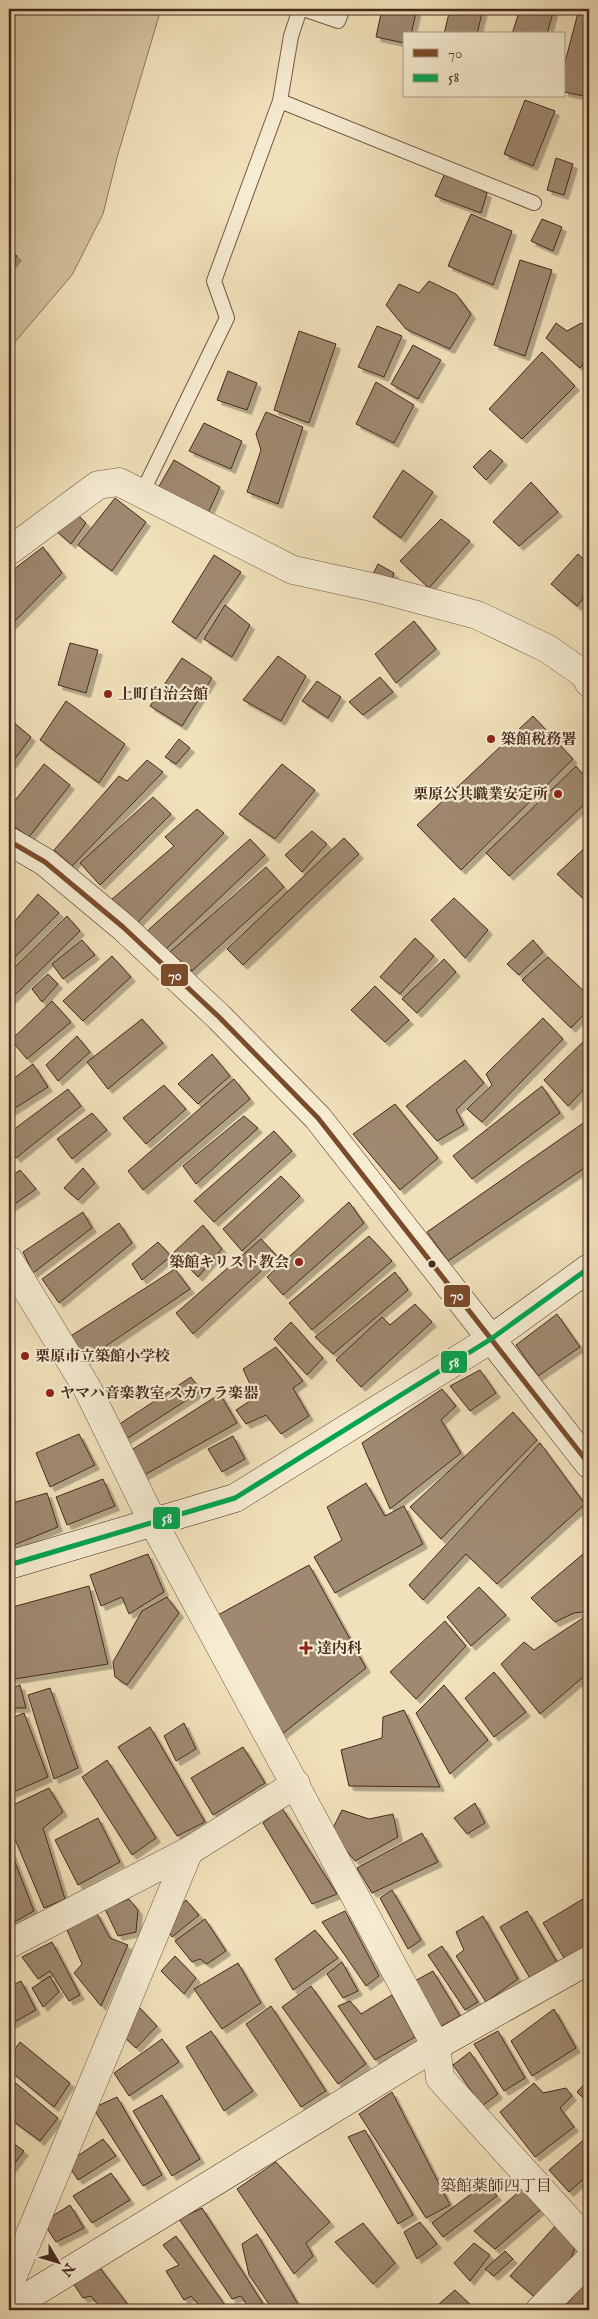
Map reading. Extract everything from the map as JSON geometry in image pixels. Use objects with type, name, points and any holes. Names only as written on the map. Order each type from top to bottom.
[{"type":"street","points":[[9,551],[98,485],[119,482],[293,570],[376,588],[477,615],[548,649],[585,675],[589,684]]},
{"type":"street","points":[[9,841],[45,862],[123,927],[219,1017],[318,1118],[589,1464]]},
{"type":"street","points":[[9,1260],[88,1388],[153,1522],[436,2046],[440,2078],[589,2243]]},
{"type":"street","points":[[9,1565],[235,1498],[491,1339],[589,1268]]},
{"type":"street","points":[[9,1944],[189,1851],[296,1784]]},
{"type":"street","points":[[9,2285],[189,1851]]},
{"type":"street","points":[[9,2308],[436,2046],[589,1960]]},
{"type":"street","points":[[540,2310],[589,2260]]},
{"type":"lane","points":[[142,493],[227,318],[214,280],[280,102],[291,36],[302,9],[338,21],[343,9]]},
{"type":"lane","points":[[280,102],[534,203]]},
{"type":"shaded area","points":[[9,9],[161,9],[118,154],[103,214],[72,275],[9,349]]},
{"type":"building","points":[[382,9],[417,9],[411,32],[403,32],[403,43],[376,37]]},
{"type":"building","points":[[450,9],[483,9],[477,32],[444,32]]},
{"type":"building","points":[[520,9],[554,9],[548,32],[513,32]]},
{"type":"building","points":[[579,9],[589,9],[589,97],[566,92],[566,58]]},
{"type":"building","points":[[525,100],[555,111],[533,166],[504,154]]},
{"type":"building","points":[[556,158],[573,164],[564,195],[547,190]]},
{"type":"building","points":[[445,173],[487,193],[481,213],[435,196]]},
{"type":"building","points":[[471,214],[512,231],[493,285],[448,266]]},
{"type":"building","points":[[542,219],[562,227],[553,251],[531,241]]},
{"type":"building","points":[[9,249],[17,256],[9,267]]},
{"type":"building","points":[[520,260],[552,270],[525,356],[494,345]]},
{"type":"building","points":[[429,281],[456,294],[471,314],[450,349],[406,329],[386,305],[399,284],[419,293]]},
{"type":"building","points":[[556,323],[567,331],[581,323],[589,329],[589,356],[580,368],[546,338]]},
{"type":"building","points":[[377,326],[402,336],[384,377],[358,367]]},
{"type":"building","points":[[299,331],[336,344],[309,423],[274,410]]},
{"type":"building","points":[[413,345],[441,360],[418,399],[391,384]]},
{"type":"building","points":[[542,352],[575,386],[522,439],[489,409]]},
{"type":"building","points":[[228,371],[257,383],[247,410],[217,400]]},
{"type":"building","points":[[376,382],[414,405],[394,443],[356,424]]},
{"type":"building","points":[[266,412],[303,427],[278,504],[247,492],[261,450],[256,434]]},
{"type":"building","points":[[204,423],[242,441],[231,469],[189,451]]},
{"type":"building","points":[[490,450],[503,461],[486,480],[473,467]]},
{"type":"building","points":[[174,460],[220,487],[208,513],[158,488]]},
{"type":"building","points":[[403,470],[433,492],[401,538],[373,517]]},
{"type":"building","points":[[531,482],[558,512],[519,546],[493,522]]},
{"type":"building","points":[[115,498],[146,522],[112,571],[78,545]]},
{"type":"building","points":[[72,509],[86,523],[71,544],[53,528]]},
{"type":"building","points":[[441,519],[470,541],[429,588],[400,561]]},
{"type":"building","points":[[43,547],[62,573],[9,627],[9,573]]},
{"type":"building","points":[[578,554],[589,564],[589,591],[577,606],[551,584]]},
{"type":"building","points":[[214,555],[241,572],[196,639],[172,622]]},
{"type":"building","points":[[378,564],[394,573],[389,587],[371,578]]},
{"type":"building","points":[[225,605],[250,625],[232,657],[204,639]]},
{"type":"building","points":[[414,621],[436,649],[396,683],[375,654]]},
{"type":"building","points":[[70,643],[98,650],[86,693],[58,685]]},
{"type":"building","points":[[278,656],[306,676],[281,721],[243,700]]},
{"type":"building","points":[[182,658],[212,678],[182,726],[150,706]]},
{"type":"building","points":[[380,677],[393,692],[363,715],[349,702]]},
{"type":"building","points":[[317,681],[341,697],[328,718],[302,701]]},
{"type":"building","points":[[66,701],[125,744],[99,783],[40,740]]},
{"type":"building","points":[[533,716],[573,759],[461,870],[417,825]]},
{"type":"building","points":[[12,721],[31,737],[9,767],[9,725]]},
{"type":"building","points":[[179,739],[190,748],[176,764],[165,757]]},
{"type":"building","points":[[147,760],[163,772],[72,866],[54,850],[119,776],[127,781]]},
{"type":"building","points":[[44,764],[70,785],[29,837],[9,823],[9,808]]},
{"type":"building","points":[[282,764],[315,790],[275,839],[239,814]]},
{"type":"building","points":[[576,766],[589,782],[589,800],[509,876],[486,853]]},
{"type":"building","points":[[153,797],[171,814],[100,885],[80,863]]},
{"type":"building","points":[[197,809],[224,833],[136,924],[111,900],[174,846],[165,837]]},
{"type":"building","points":[[312,831],[327,844],[302,872],[285,855]]},
{"type":"building","points":[[344,838],[359,854],[243,965],[227,949]]},
{"type":"building","points":[[250,839],[265,855],[165,950],[146,932]]},
{"type":"building","points":[[589,844],[589,904],[557,874]]},
{"type":"building","points":[[266,867],[284,887],[192,971],[170,952]]},
{"type":"building","points":[[38,894],[59,913],[9,963],[9,928]]},
{"type":"building","points":[[454,898],[488,930],[465,958],[431,920]]},
{"type":"building","points":[[67,916],[80,931],[9,1001],[9,973]]},
{"type":"building","points":[[415,938],[434,956],[400,994],[380,977]]},
{"type":"building","points":[[82,940],[95,955],[63,979],[52,964]]},
{"type":"building","points":[[533,940],[543,952],[519,975],[507,964]]},
{"type":"building","points":[[112,956],[131,977],[83,1021],[63,1001]]},
{"type":"building","points":[[548,957],[589,996],[589,1009],[571,1028],[522,980]]},
{"type":"building","points":[[444,959],[456,972],[417,1013],[402,999]]},
{"type":"building","points":[[48,974],[58,984],[42,1002],[32,989]]},
{"type":"building","points":[[375,986],[409,1020],[385,1042],[351,1010]]},
{"type":"building","points":[[52,1001],[71,1022],[27,1059],[11,1040]]},
{"type":"building","points":[[543,1018],[563,1039],[482,1122],[467,1109],[492,1085],[486,1074]]},
{"type":"building","points":[[142,1019],[163,1043],[108,1089],[87,1062]]},
{"type":"building","points":[[77,1036],[90,1052],[58,1081],[46,1065]]},
{"type":"building","points":[[589,1036],[589,1084],[568,1106],[544,1080]]},
{"type":"building","points":[[212,1054],[230,1076],[198,1104],[178,1084]]},
{"type":"building","points":[[465,1060],[484,1083],[456,1110],[464,1125],[437,1141],[406,1106]]},
{"type":"building","points":[[33,1064],[48,1087],[9,1112],[9,1082]]},
{"type":"building","points":[[234,1079],[250,1099],[143,1190],[128,1171]]},
{"type":"building","points":[[164,1085],[186,1109],[146,1144],[123,1118]]},
{"type":"building","points":[[542,1086],[560,1113],[472,1179],[453,1156]]},
{"type":"building","points":[[68,1089],[81,1106],[16,1158],[9,1149],[9,1133]]},
{"type":"building","points":[[395,1104],[438,1158],[400,1190],[353,1134]]},
{"type":"building","points":[[92,1113],[107,1130],[72,1159],[57,1139]]},
{"type":"building","points":[[244,1116],[258,1128],[196,1184],[183,1166]]},
{"type":"building","points":[[589,1119],[589,1165],[448,1261],[427,1232]]},
{"type":"building","points":[[274,1131],[292,1151],[214,1222],[194,1201]]},
{"type":"building","points":[[83,1168],[95,1183],[78,1200],[64,1188]]},
{"type":"building","points":[[20,1170],[36,1189],[9,1208],[9,1178]]},
{"type":"building","points":[[281,1176],[300,1196],[242,1251],[223,1229]]},
{"type":"building","points":[[349,1202],[364,1223],[283,1295],[267,1277]]},
{"type":"building","points":[[83,1212],[92,1228],[33,1273],[23,1252]]},
{"type":"building","points":[[119,1223],[132,1243],[59,1303],[42,1279]]},
{"type":"building","points":[[203,1225],[222,1249],[198,1277],[174,1252]]},
{"type":"building","points":[[369,1236],[392,1261],[312,1330],[289,1303]]},
{"type":"building","points":[[261,1239],[277,1256],[193,1334],[176,1313]]},
{"type":"building","points":[[158,1242],[171,1256],[142,1280],[132,1264]]},
{"type":"building","points":[[175,1269],[190,1289],[81,1363],[66,1339]]},
{"type":"building","points":[[395,1272],[408,1290],[333,1354],[315,1337]]},
{"type":"building","points":[[415,1304],[432,1322],[361,1387],[336,1360],[382,1317],[390,1325]]},
{"type":"building","points":[[557,1314],[580,1347],[538,1376],[516,1345]]},
{"type":"building","points":[[291,1322],[323,1358],[307,1375],[274,1339]]},
{"type":"building","points":[[276,1347],[303,1381],[293,1388],[309,1416],[281,1434],[266,1415],[246,1424],[236,1410],[256,1397],[243,1369]]},
{"type":"building","points":[[480,1370],[496,1393],[470,1411],[450,1386]]},
{"type":"building","points":[[191,1377],[201,1391],[120,1443],[112,1429]]},
{"type":"building","points":[[442,1389],[456,1406],[441,1420],[461,1453],[390,1509],[362,1443]]},
{"type":"building","points":[[220,1394],[237,1423],[139,1478],[125,1454]]},
{"type":"building","points":[[513,1412],[537,1440],[441,1539],[410,1507]]},
{"type":"building","points":[[79,1434],[95,1465],[50,1487],[36,1453]]},
{"type":"building","points":[[233,1436],[245,1459],[222,1472],[208,1449]]},
{"type":"building","points":[[540,1443],[585,1504],[497,1584],[466,1554],[423,1600],[409,1585]]},
{"type":"building","points":[[103,1479],[115,1506],[67,1525],[56,1497]]},
{"type":"building","points":[[366,1483],[385,1516],[404,1506],[423,1544],[335,1593],[314,1557],[342,1540],[327,1507]]},
{"type":"building","points":[[47,1493],[58,1527],[9,1547],[9,1504]]},
{"type":"building","points":[[589,1549],[589,1611],[574,1613],[555,1622],[531,1598]]},
{"type":"building","points":[[148,1554],[164,1592],[129,1614],[122,1597],[101,1606],[90,1575]]},
{"type":"building","points":[[309,1565],[366,1668],[282,1734],[218,1615]]},
{"type":"building","points":[[89,1586],[108,1664],[9,1680],[9,1608]]},
{"type":"building","points":[[479,1587],[506,1615],[471,1646],[447,1617]]},
{"type":"building","points":[[167,1597],[179,1613],[127,1685],[115,1677],[113,1662],[142,1611]]},
{"type":"building","points":[[586,1616],[589,1620],[589,1672],[540,1714],[501,1664],[524,1642],[534,1650]]},
{"type":"building","points":[[445,1621],[466,1646],[416,1699],[390,1672]]},
{"type":"building","points":[[494,1672],[526,1712],[494,1737],[465,1698]]},
{"type":"building","points":[[20,1685],[26,1708],[9,1708],[9,1689]]},
{"type":"building","points":[[444,1685],[488,1740],[450,1774],[416,1713]]},
{"type":"building","points":[[50,1688],[78,1768],[54,1779],[28,1695]]},
{"type":"building","points":[[404,1710],[440,1787],[349,1786],[341,1750],[382,1738],[383,1717]]},
{"type":"building","points":[[24,1713],[48,1777],[9,1794],[9,1719]]},
{"type":"building","points":[[184,1723],[196,1749],[176,1761],[164,1736]]},
{"type":"building","points":[[150,1727],[205,1822],[177,1836],[118,1747]]},
{"type":"building","points":[[243,1747],[265,1783],[213,1815],[191,1778]]},
{"type":"building","points":[[107,1760],[156,1838],[132,1855],[82,1777]]},
{"type":"building","points":[[49,1788],[63,1812],[43,1828],[65,1899],[44,1908],[9,1825],[9,1807]]},
{"type":"building","points":[[475,1803],[485,1823],[467,1834],[454,1818]]},
{"type":"building","points":[[282,1808],[337,1894],[312,1904],[263,1823]]},
{"type":"building","points":[[342,1810],[369,1819],[393,1814],[398,1837],[355,1861],[331,1832]]},
{"type":"building","points":[[98,1818],[120,1862],[78,1885],[55,1840]]},
{"type":"building","points":[[422,1833],[438,1862],[372,1893],[357,1868]]},
{"type":"building","points":[[9,1847],[34,1911],[9,1925]]},
{"type":"building","points":[[392,1890],[421,1940],[408,1949],[380,1898]]},
{"type":"building","points":[[129,1899],[138,1910],[136,1932],[118,1936],[105,1909]]},
{"type":"building","points":[[583,1899],[589,1910],[589,1949],[567,1963],[543,1923]]},
{"type":"building","points":[[186,1900],[199,1915],[172,1937],[164,1923]]},
{"type":"building","points":[[345,1911],[379,1976],[366,1986],[322,1922]]},
{"type":"building","points":[[527,1911],[558,1964],[531,1980],[500,1927]]},
{"type":"building","points":[[96,1912],[110,1938],[128,1945],[101,2006],[74,1973],[82,1964],[67,1930]]},
{"type":"building","points":[[483,1916],[518,1979],[486,2002],[456,1956],[464,1950],[456,1932]]},
{"type":"building","points":[[205,1919],[226,1951],[207,1964],[200,1959],[192,1962],[175,1941]]},
{"type":"building","points":[[315,1930],[338,1958],[293,1990],[275,1959]]},
{"type":"building","points":[[52,1942],[80,1995],[69,2001],[50,1971],[38,1979],[22,1957]]},
{"type":"building","points":[[442,1946],[478,2002],[465,2010],[428,1955]]},
{"type":"building","points":[[175,1956],[196,1978],[184,1994],[161,1971]]},
{"type":"building","points":[[342,1962],[358,1991],[343,1998],[327,1974]]},
{"type":"building","points":[[238,1963],[261,2003],[222,2029],[194,1989]]},
{"type":"building","points":[[433,1971],[460,2016],[438,2028],[411,1983]]},
{"type":"building","points":[[50,1976],[59,1992],[43,2007],[32,1988]]},
{"type":"building","points":[[21,1981],[36,2010],[9,2025],[9,1987]]},
{"type":"building","points":[[311,1986],[366,2064],[338,2084],[282,2007]]},
{"type":"building","points":[[392,1995],[415,2037],[375,2060],[338,2006],[350,2001],[361,2014]]},
{"type":"building","points":[[138,2006],[157,2026],[136,2048],[121,2034]]},
{"type":"building","points":[[271,2006],[326,2091],[301,2107],[246,2024]]},
{"type":"building","points":[[554,2009],[576,2048],[532,2076],[511,2041]]},
{"type":"building","points":[[211,2031],[253,2091],[224,2111],[186,2047]]},
{"type":"building","points":[[498,2031],[525,2078],[504,2091],[474,2044]]},
{"type":"building","points":[[162,2039],[179,2062],[129,2096],[114,2073]]},
{"type":"building","points":[[20,2042],[70,2083],[54,2107],[9,2070],[9,2057]]},
{"type":"building","points":[[470,2052],[498,2094],[482,2106],[453,2065]]},
{"type":"building","points":[[589,2079],[589,2103],[577,2092]]},
{"type":"building","points":[[12,2080],[58,2118],[40,2141],[9,2118],[9,2084]]},
{"type":"building","points":[[534,2083],[543,2093],[566,2088],[572,2096],[560,2108],[574,2127],[535,2157],[500,2112]]},
{"type":"building","points":[[392,2092],[450,2205],[426,2218],[359,2114]]},
{"type":"building","points":[[162,2095],[200,2159],[172,2176],[133,2111]]},
{"type":"building","points":[[117,2097],[162,2175],[143,2186],[93,2108]]},
{"type":"building","points":[[365,2130],[413,2215],[398,2224],[348,2137]]},
{"type":"building","points":[[587,2137],[589,2139],[589,2174],[569,2192],[549,2170]]},
{"type":"building","points":[[103,2139],[116,2156],[78,2180],[67,2163]]},
{"type":"building","points":[[9,2140],[24,2151],[9,2171]]},
{"type":"building","points":[[276,2162],[330,2222],[306,2243],[313,2256],[294,2274],[237,2189]]},
{"type":"building","points":[[111,2173],[130,2200],[92,2223],[73,2196]]},
{"type":"building","points":[[486,2183],[497,2196],[443,2237],[432,2223]]},
{"type":"building","points":[[522,2189],[540,2210],[495,2249],[474,2231]]},
{"type":"building","points":[[70,2205],[84,2228],[56,2242],[43,2222]]},
{"type":"building","points":[[202,2208],[267,2310],[250,2310],[241,2296],[232,2299],[179,2219]]},
{"type":"building","points":[[420,2222],[437,2244],[417,2259],[404,2232]]},
{"type":"building","points":[[363,2223],[395,2263],[373,2284],[335,2242]]},
{"type":"building","points":[[557,2224],[577,2240],[568,2269],[536,2298],[510,2276]]},
{"type":"building","points":[[257,2234],[299,2306],[293,2310],[273,2310],[249,2275],[242,2244]]},
{"type":"building","points":[[176,2236],[227,2308],[223,2310],[203,2310],[191,2296],[184,2300],[166,2271],[179,2265],[163,2245]]},
{"type":"building","points":[[474,2243],[490,2255],[470,2281],[454,2263]]},
{"type":"building","points":[[505,2251],[513,2259],[494,2276],[485,2269]]},
{"type":"building","points":[[97,2264],[132,2310],[102,2310],[91,2296],[83,2298],[70,2279]]},
{"type":"building","points":[[589,2278],[589,2310],[562,2310]]},
{"type":"building","points":[[455,2290],[476,2310],[432,2310]]},
{"type":"transit line","name":"70","points":[[9,841],[45,862],[123,927],[219,1017],[318,1118],[589,1464]]},
{"type":"transit line","name":"58","points":[[9,1565],[235,1498],[491,1339],[589,1268]]},
{"type":"place","name":"上町自治会館","points":[[108,694]]},
{"type":"place","name":"築館税務署","points":[[491,739]]},
{"type":"place","name":"栗原公共職業安定所","points":[[558,794]]},
{"type":"place","name":"築館キリスト教会","points":[[299,1262]]},
{"type":"place","name":"栗原市立築館小学校","points":[[25,1356]]},
{"type":"place","name":"ヤマハ音楽教室 スガワラ楽器","points":[[50,1393]]},
{"type":"place","name":"達内科","points":[[306,1648]]},
{"type":"district","name":"築館薬師四丁目","points":[[496,2187]]}]
